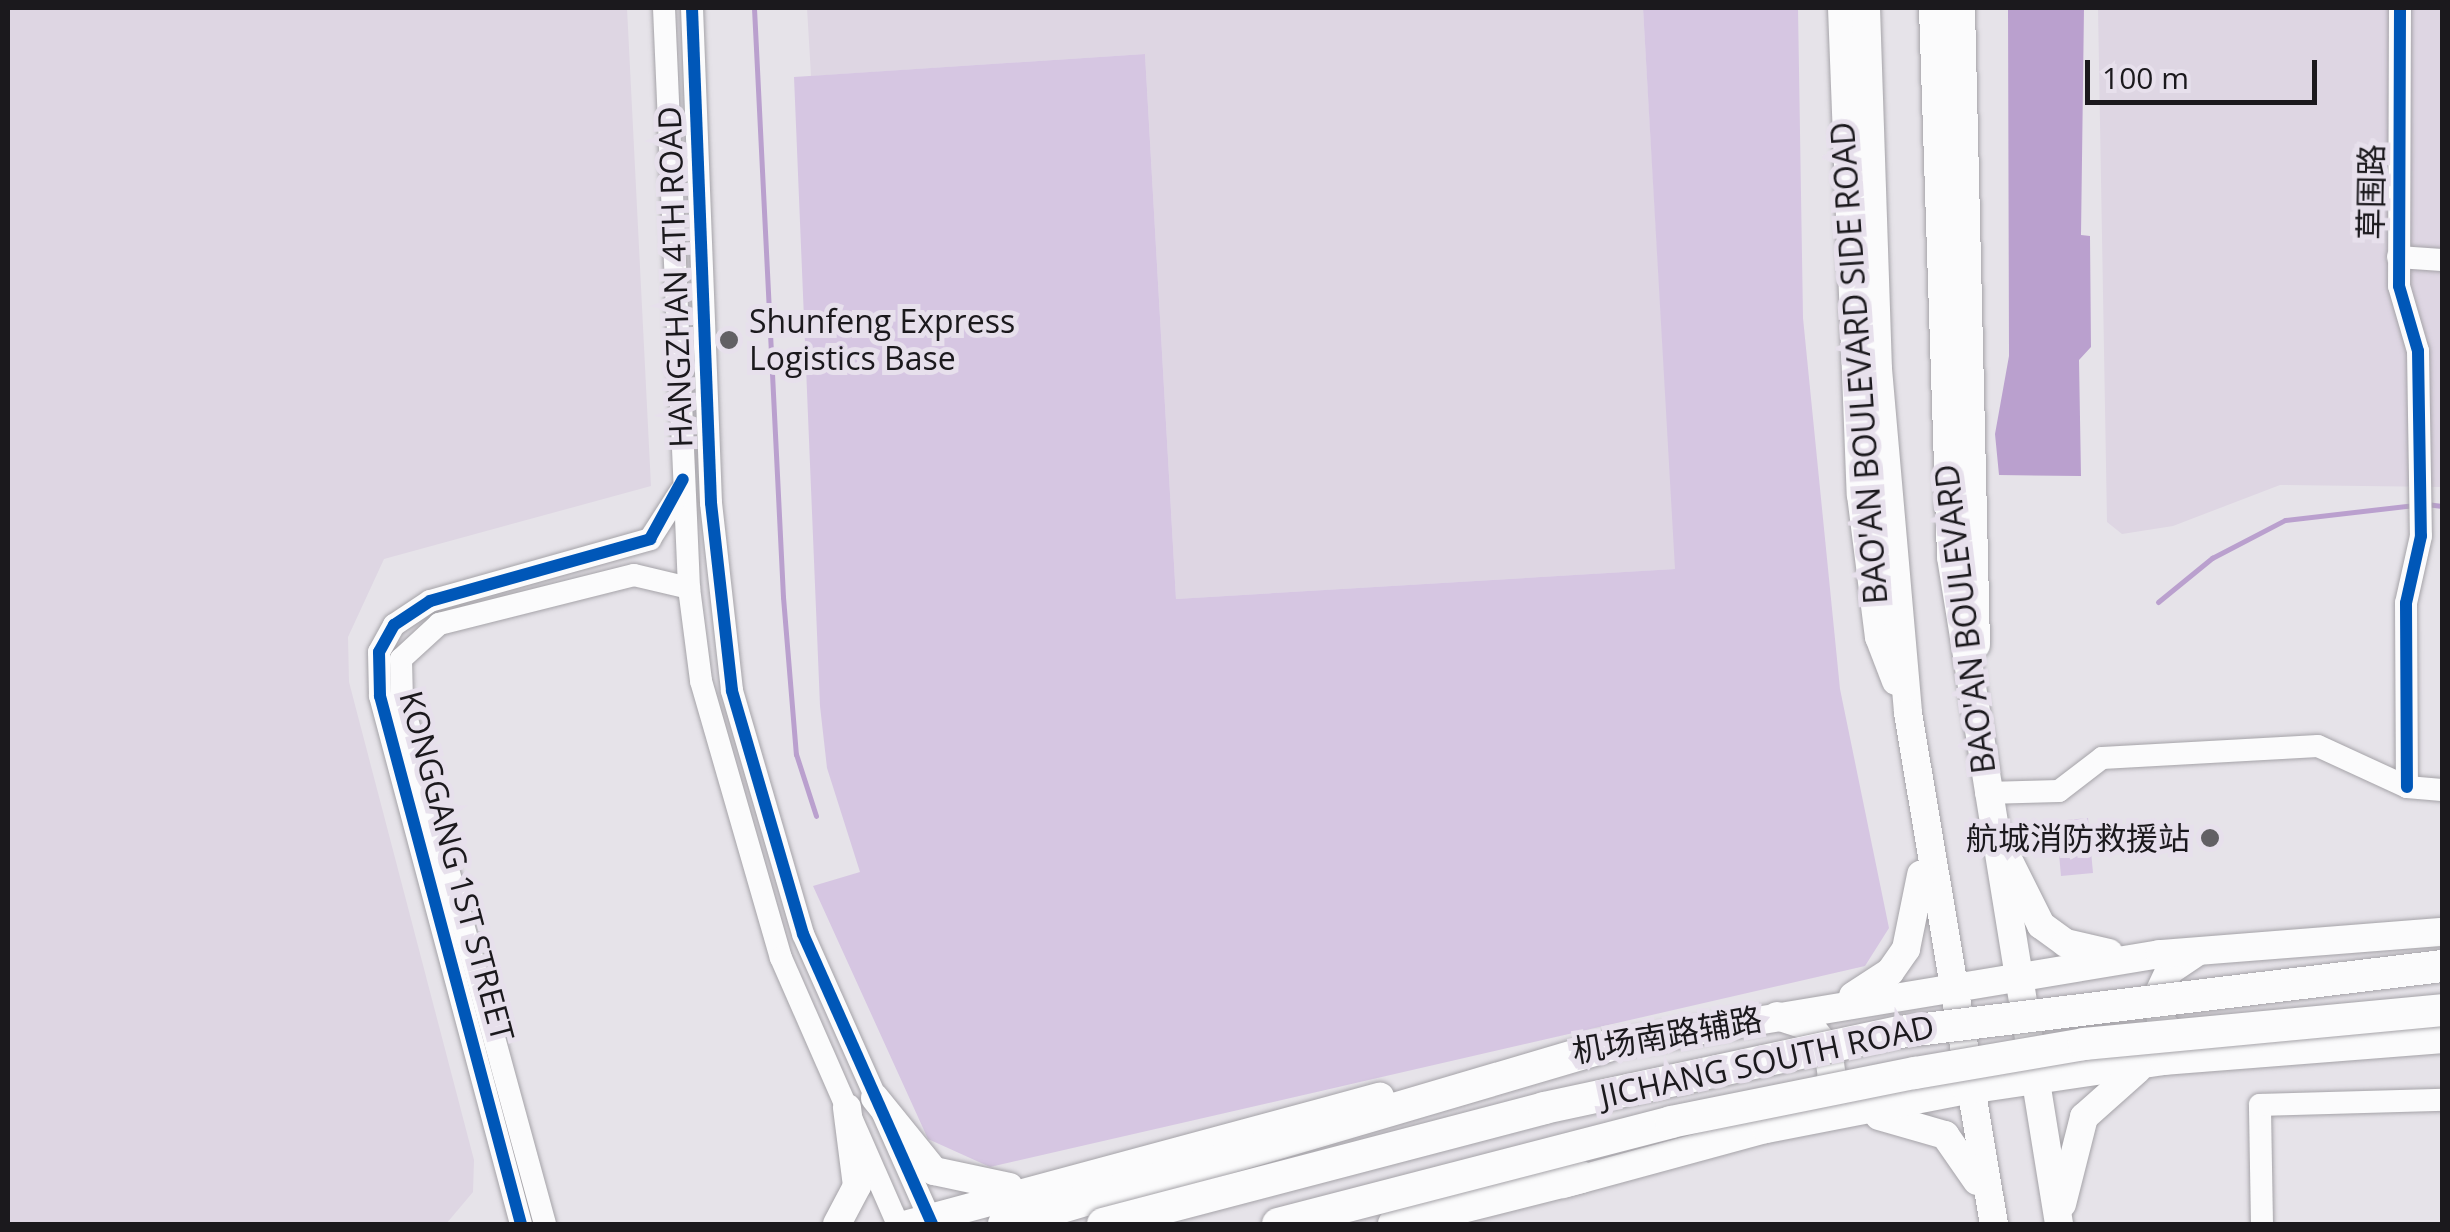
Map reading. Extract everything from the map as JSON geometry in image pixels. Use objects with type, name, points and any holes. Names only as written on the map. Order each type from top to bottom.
[{"type":"highway","name":"JICHANG SOUTH ROAD","points":[[1103,1224],[1544,1108],[1900,1032],[2442,966]]},
{"type":"highway","name":"JICHANG SOUTH ROAD","points":[[1278,1224],[1652,1127],[1933,1070],[2084,1044],[2442,1010]]},
{"type":"highway","points":[[1004,1224],[1327,1132],[1608,1046]]},
{"type":"highway","points":[[1394,1224],[1582,1178]]},
{"type":"main road","name":"BAO'AN BOULEVARD SIDE ROAD","points":[[1842,8],[1861,495],[1879,638],[1908,713]]},
{"type":"main road","name":"BAO'AN BOULEVARD","points":[[1866,8],[1878,368],[1908,713],[1949,986],[1992,1214]]},
{"type":"main road","name":"BAO'AN BOULEVARD","points":[[1933,8],[1948,516],[1987,804],[2059,1222]]},
{"type":"main road","points":[[1961,8],[1980,586],[1974,692]]},
{"type":"main road","points":[[1987,804],[2029,907],[2053,936],[2094,951],[2160,954]]},
{"type":"main road","points":[[1827,1007],[1890,972],[1906,948],[1924,829]]},
{"type":"main road","name":"机场南路辅路","points":[[923,1223],[1060,1182],[1608,1046],[1949,986],[2160,954],[2442,932]]},
{"type":"main road","points":[[2208,949],[2169,970],[2158,1008],[2176,1043],[2213,1056]]},
{"type":"main road","points":[[1771,1016],[1811,1027],[1832,1063],[1822,1103],[1801,1121]]},
{"type":"main road","points":[[1446,1224],[1582,1178],[1832,1114],[2164,1061],[2442,1039]]},
{"type":"main road","points":[[2059,1222],[2084,1117],[2119,1079],[2164,1061]]},
{"type":"main road","points":[[875,1098],[947,1178],[978,1187],[1060,1182]]},
{"type":"main road","points":[[836,1224],[857,1186],[847,1108]]},
{"type":"main road","points":[[1832,1114],[1930,1126],[1958,1148],[1992,1214]]},
{"type":"street","name":"HANGZHAN 4TH ROAD","points":[[664,8],[689,588],[740,839],[847,1108],[898,1224]]},
{"type":"street","name":"HANGZHAN 4TH ROAD","points":[[692,8],[712,504],[732,692],[774,852],[923,1223]]},
{"type":"street","name":"草围路","points":[[2400,8],[2398,257],[2418,351],[2421,536],[2406,603],[2407,788]]},
{"type":"street","points":[[2398,257],[2442,260]]},
{"type":"street","name":"KONGGANG 1ST STREET","points":[[520,1224],[380,696],[379,652],[394,625],[430,602],[650,539],[683,479]]},
{"type":"street","name":"KONGGANG 1ST STREET","points":[[545,1224],[402,701],[401,658],[420,631],[439,624],[634,575],[689,588]]},
{"type":"street","points":[[1987,804],[2059,790],[2102,758],[2318,746],[2407,788],[2442,790]]},
{"type":"street","points":[[2262,1224],[2260,1105],[2442,1100]]},
{"type":"shaded area","points":[[8,8],[627,8],[651,486],[384,559],[348,637],[349,682],[474,1160],[473,1192],[446,1224],[8,1224]]},
{"type":"shaded area","points":[[807,8],[1643,8],[1676,569],[1176,599],[1145,54],[811,76]]},
{"type":"shaded area","points":[[1643,8],[1798,8],[1803,318],[1840,689],[1889,928],[1865,966],[990,1167],[928,1139],[813,886],[860,872],[827,768],[820,706],[794,77],[1145,54],[1176,599],[1675,569]]},
{"type":"shaded area","points":[[2008,8],[2084,8],[2081,235],[2090,236],[2091,347],[2079,360],[2081,476],[1999,475],[1995,434],[2009,356]]},
{"type":"shaded area","points":[[2098,8],[2442,8],[2442,487],[2280,485],[2173,526],[2122,534],[2107,522]]},
{"type":"shaded area","points":[[2088,818],[2093,873],[2061,876],[2056,821]]},
{"type":"waterway","points":[[754,8],[783,597],[796,754],[816,816]]},
{"type":"waterway","points":[[2426,504],[2442,506]]},
{"type":"waterway","points":[[2158,602],[2212,558],[2285,520],[2415,505]]},
{"type":"cycle path","points":[[692,8],[711,503],[732,691],[803,934],[932,1224]]},
{"type":"cycle path","points":[[2400,8],[2399,286],[2418,351],[2421,536],[2406,603],[2407,787]]},
{"type":"cycle path","points":[[521,1224],[380,696],[379,652],[394,625],[430,601],[650,539],[683,479]]},
{"type":"place","name":"Shunfeng Express Logistics Base","points":[[729,340]]},
{"type":"place","name":"航城消防救援站","points":[[2210,838]]}]
